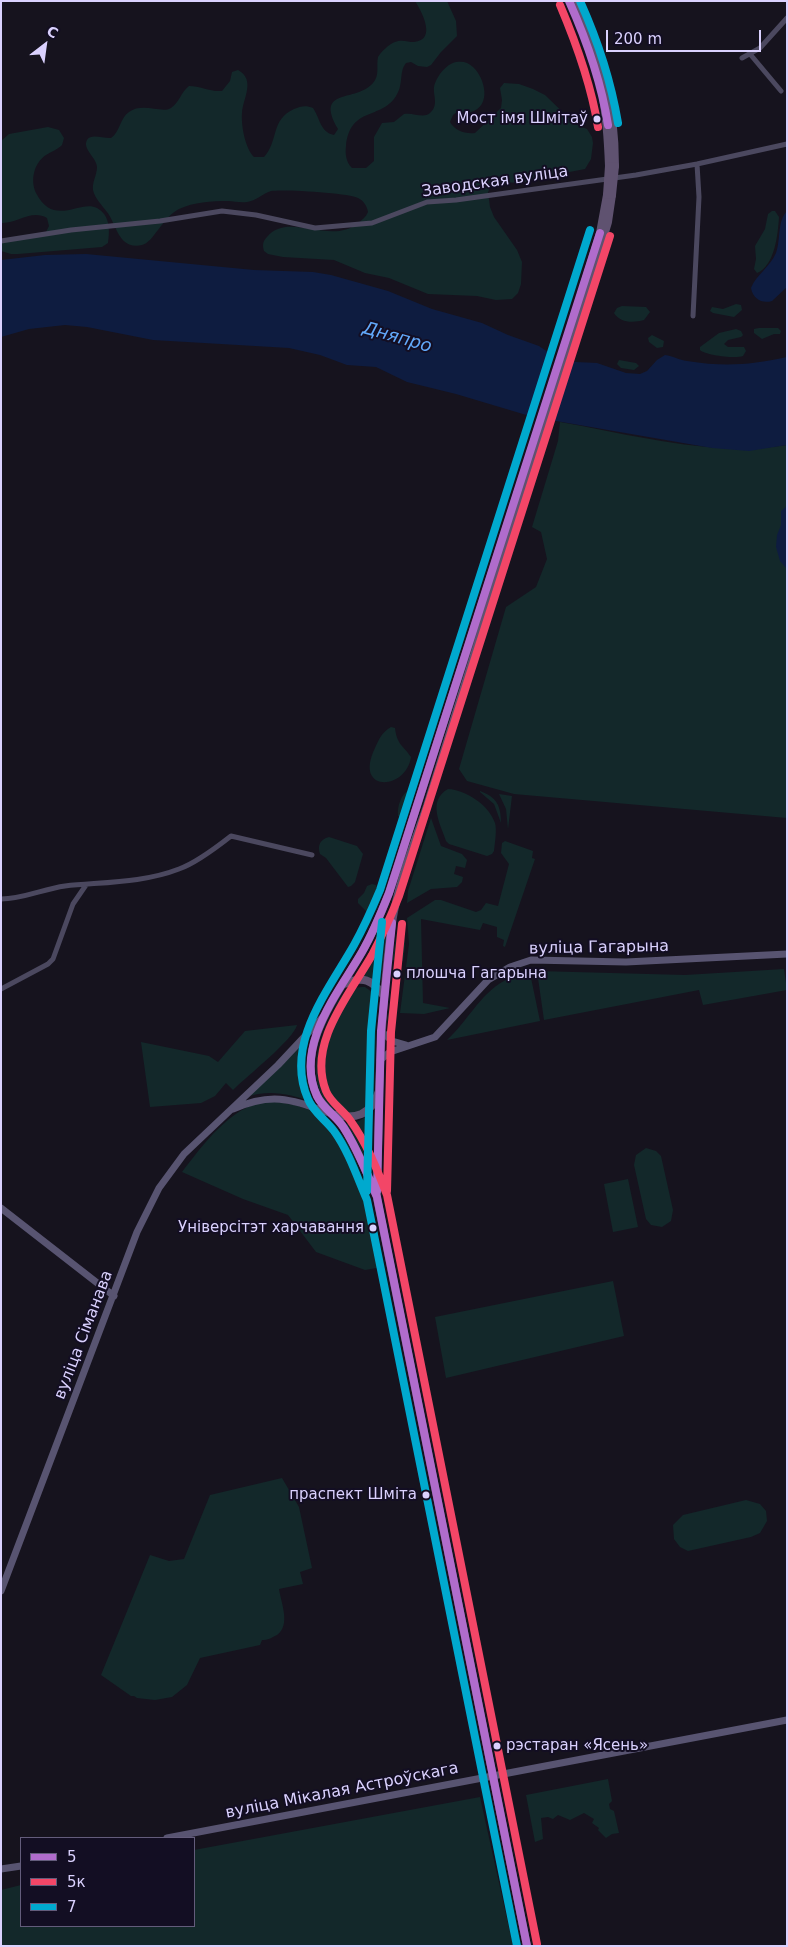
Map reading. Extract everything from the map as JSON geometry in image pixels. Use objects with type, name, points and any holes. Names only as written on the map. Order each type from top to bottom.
[{"type":"main road","points":[[570,1],[598,70],[608,124],[612,166]]},
{"type":"main road","points":[[377,1197],[347,1133],[318,1096],[312,1076],[313,1050],[322,1016],[343,984],[377,924],[389,894],[606,231],[614,124],[607,83],[591,37],[575,1]]},
{"type":"main road","points":[[510,528],[427,806],[400,887],[392,923],[381,1031],[377,1197],[527,1946]]},
{"type":"main road","name":"вуліца Гагарына","points":[[380,1060],[390,1052],[435,1037],[488,980],[510,968],[531,960],[626,962],[787,954]]},
{"type":"main road","points":[[343,984],[362,978],[370,981],[384,996]]},
{"type":"main road","name":"вуліца Сіманава","points":[[1,1591],[137,1232],[159,1188],[184,1154],[278,1065],[322,1016]]},
{"type":"main road","points":[[381,1031],[397,1044],[412,1045]]},
{"type":"main road","points":[[332,1114],[354,1117],[363,1113],[375,1102],[379,1091]]},
{"type":"main road","name":"вуліца Сіманава","points":[[228,1111],[264,1098],[290,1100],[332,1114]]},
{"type":"main road","points":[[1,1208],[114,1296]]},
{"type":"main road","name":"вуліца Мікалая Астроўскага","points":[[172,1837],[787,1720]]},
{"type":"main road","points":[[1,1869],[20,1866]]},
{"type":"street","points":[[742,58],[760,48],[787,18]]},
{"type":"street","points":[[750,54],[781,91]]},
{"type":"street","name":"Заводская вуліца","points":[[1,242],[71,230],[222,211],[256,215],[315,228],[372,223],[427,202],[593,182],[697,164],[787,144]]},
{"type":"street","points":[[693,316],[699,197],[697,164]]},
{"type":"street","points":[[1,899],[13,899],[63,886],[113,883],[180,869],[231,836],[312,855]]},
{"type":"street","points":[[1,989],[48,964],[53,959],[73,904],[86,885]]},
{"type":"green space","points":[[415,1],[447,1],[456,21],[457,36],[431,65],[427,67],[418,66],[411,62],[406,63],[402,71],[399,89],[394,99],[388,105],[353,125],[346,149],[347,161],[352,168],[366,168],[374,161],[374,137],[382,123],[394,122],[404,114],[427,115],[433,110],[435,104],[434,87],[437,79],[445,68],[456,62],[465,62],[473,67],[481,78],[484,91],[482,104],[478,109],[453,115],[450,122],[457,130],[475,133],[501,108],[500,88],[504,83],[519,84],[545,95],[575,124],[587,129],[592,137],[591,159],[585,169],[554,175],[536,176],[523,183],[498,182],[491,186],[488,192],[490,207],[494,217],[517,250],[522,262],[521,284],[518,293],[512,299],[496,300],[477,296],[428,294],[389,278],[365,273],[334,260],[283,257],[268,254],[264,251],[263,245],[267,237],[276,230],[286,227],[335,231],[347,229],[358,223],[368,212],[362,201],[352,196],[315,192],[271,191],[247,202],[197,203],[173,213],[150,240],[142,245],[134,246],[123,240],[93,190],[97,167],[95,160],[86,147],[89,138],[111,138],[126,115],[134,109],[163,110],[171,108],[189,86],[222,91],[230,81],[232,72],[238,70],[243,74],[247,84],[242,124],[246,142],[254,157],[264,157],[269,151],[281,119],[299,107],[313,108],[323,128],[334,135],[338,129],[332,116],[331,107],[334,101],[366,89],[373,83],[377,74],[378,57],[390,44],[400,41],[414,42],[421,40],[425,36],[426,25],[424,18]]},
{"type":"green space","points":[[48,127],[59,130],[64,138],[62,145],[42,158],[36,167],[33,183],[36,193],[43,203],[51,209],[59,211],[90,206],[97,208],[107,219],[109,228],[108,243],[102,247],[18,254],[1,251],[2,243],[46,232],[49,226],[47,218],[35,215],[1,223],[1,141],[9,134]]},
{"type":"green space","points":[[775,211],[779,217],[778,232],[768,264],[757,273],[754,269],[756,259],[755,246],[765,229],[768,214]]},
{"type":"green space","points":[[736,304],[741,305],[742,310],[734,317],[710,311],[712,307],[723,309]]},
{"type":"green space","points":[[622,306],[646,307],[650,312],[644,320],[636,322],[627,321],[620,319],[614,313],[617,308]]},
{"type":"green space","points":[[778,328],[781,331],[780,334],[774,334],[762,339],[754,333],[754,329]]},
{"type":"green space","points":[[736,329],[741,331],[743,335],[728,340],[724,344],[728,347],[744,347],[746,351],[743,356],[720,356],[700,350],[700,347],[719,333]]},
{"type":"green space","points":[[652,335],[664,341],[663,347],[657,348],[649,342],[648,338]]},
{"type":"green space","points":[[619,360],[636,363],[639,366],[634,370],[621,368],[617,364]]},
{"type":"green space","points":[[560,422],[673,443],[702,446],[759,448],[787,445],[787,818],[514,794],[467,781],[459,769],[506,607],[536,587],[547,559],[541,532],[532,527],[558,441]]},
{"type":"green space","points":[[391,727],[395,728],[399,741],[411,757],[407,768],[400,776],[392,781],[383,782],[375,780],[371,773],[370,763],[379,739]]},
{"type":"green space","points":[[448,789],[469,795],[488,810],[496,829],[494,851],[492,854],[487,856],[449,844],[446,841],[438,820],[437,806],[438,800]]},
{"type":"green space","points":[[409,790],[414,792],[407,813],[402,817],[398,816],[400,801]]},
{"type":"green space","points":[[480,791],[486,793],[497,803],[501,823],[494,804]]},
{"type":"green space","points":[[499,794],[512,796],[508,829],[506,809]]},
{"type":"green space","points":[[431,818],[441,846],[462,854],[467,860],[465,868],[456,866],[454,874],[463,877],[462,882],[457,887],[431,889],[407,903],[408,891]]},
{"type":"green space","points":[[329,837],[357,846],[363,854],[355,882],[351,886],[348,887],[326,858],[320,854],[320,843],[323,839]]},
{"type":"green space","points":[[505,841],[533,851],[532,858],[535,859],[505,947],[503,946],[504,940],[497,937],[497,927],[483,923],[480,930],[421,919],[423,1003],[450,1008],[424,1014],[400,1013],[409,944],[407,918],[435,900],[441,900],[476,912],[481,910],[486,903],[498,906],[509,864],[501,853],[502,843]]},
{"type":"green space","points":[[376,885],[377,889],[368,913],[358,903],[358,899],[364,893],[367,886]]},
{"type":"green space","points":[[389,919],[380,984],[370,978],[356,976],[376,944]]},
{"type":"green space","points":[[404,921],[405,946],[403,961],[392,960],[398,926]]},
{"type":"green space","points":[[398,964],[402,964],[396,1011],[394,1004]]},
{"type":"green space","points":[[784,969],[787,990],[703,1005],[699,990],[544,1020],[537,971],[685,975]]},
{"type":"green space","points":[[530,973],[540,1021],[447,1040],[495,987],[507,979]]},
{"type":"green space","name":"плошча Гагарына","points":[[365,987],[372,992],[377,1002],[374,1093],[364,1108],[350,1114],[331,1108],[322,1096],[317,1084],[316,1059],[323,1033],[340,997],[350,989]]},
{"type":"green space","points":[[391,1004],[394,1013],[391,1034],[387,1018]]},
{"type":"green space","points":[[297,1025],[279,1049],[233,1090],[226,1083],[215,1096],[201,1103],[150,1107],[141,1042],[209,1056],[218,1062],[245,1031]]},
{"type":"green space","points":[[310,1033],[306,1068],[313,1102],[271,1093],[246,1097]]},
{"type":"green space","points":[[266,1101],[291,1104],[311,1111],[327,1120],[340,1132],[350,1146],[358,1164],[382,1267],[365,1270],[316,1252],[288,1215],[243,1199],[182,1172],[208,1139],[229,1119],[253,1105]]},
{"type":"green space","points":[[370,1114],[373,1184],[345,1124],[359,1121]]},
{"type":"green space","points":[[646,1148],[656,1151],[661,1156],[673,1210],[671,1221],[662,1227],[651,1225],[646,1219],[634,1165],[636,1155]]},
{"type":"green space","points":[[628,1179],[638,1227],[613,1232],[604,1184]]},
{"type":"green space","points":[[613,1281],[624,1336],[446,1378],[435,1317]]},
{"type":"green space","points":[[282,1478],[299,1507],[312,1568],[300,1572],[303,1584],[279,1589],[284,1614],[284,1626],[281,1631],[273,1637],[262,1640],[260,1645],[200,1658],[187,1685],[172,1697],[155,1700],[137,1698],[131,1696],[101,1675],[150,1555],[169,1561],[184,1559],[210,1495]]},
{"type":"green space","points":[[746,1500],[760,1504],[766,1511],[767,1521],[760,1533],[751,1537],[688,1551],[680,1547],[674,1539],[673,1525],[683,1515]]},
{"type":"green space","points":[[608,1779],[612,1801],[609,1804],[610,1809],[614,1811],[619,1833],[612,1834],[606,1838],[598,1830],[599,1828],[592,1823],[594,1819],[584,1813],[570,1820],[558,1815],[553,1819],[548,1817],[541,1818],[543,1839],[535,1842],[526,1795]]},
{"type":"green space","points":[[480,1797],[513,1946],[1,1946],[1,1890],[20,1885],[20,1927],[195,1927],[195,1850]]},
{"type":"water","points":[[787,211],[787,287],[772,301],[761,301],[756,298],[751,288],[776,253],[780,225]]},
{"type":"water","name":"Дняпро","points":[[86,254],[254,270],[313,272],[331,275],[388,291],[432,309],[482,323],[539,346],[554,356],[576,362],[597,363],[626,373],[640,374],[647,371],[657,360],[665,355],[687,361],[713,364],[761,362],[787,357],[787,445],[749,451],[712,448],[533,417],[456,394],[407,382],[376,367],[347,365],[320,355],[289,348],[153,340],[87,327],[65,325],[29,329],[1,337],[1,260],[45,255]]},
{"type":"water","points":[[787,506],[787,569],[780,561],[776,547],[777,535],[781,525],[781,511]]},
{"type":"pier","points":[[555,353],[571,358],[550,423],[534,420]]},
{"type":"transit line","name":"5","points":[[569,1],[593,61],[608,125]]},
{"type":"transit line","name":"7","points":[[580,1],[603,61],[618,123]]},
{"type":"transit line","name":"5к","points":[[560,5],[583,65],[592,95],[598,127]]},
{"type":"transit line","name":"7","points":[[517,1946],[367,1200],[344,1147],[331,1127],[313,1108],[308,1099],[302,1078],[301,1058],[305,1038],[312,1019],[358,938],[380,890],[590,230]]},
{"type":"transit line","name":"5","points":[[527,1946],[377,1197],[349,1136],[317,1096],[311,1077],[311,1058],[315,1039],[322,1021],[331,1002],[366,945],[389,893],[600,233]]},
{"type":"transit line","name":"5к","points":[[537,1944],[387,1195],[361,1137],[350,1120],[330,1099],[326,1091],[322,1073],[322,1055],[326,1037],[334,1020],[372,955],[399,896],[610,236]]},
{"type":"transit line","name":"7","points":[[367,1191],[371,1031],[382,922]]},
{"type":"transit line","name":"5","points":[[377,1191],[381,1031],[392,923]]},
{"type":"transit line","name":"5к","points":[[387,1191],[391,1032],[402,924]]},
{"type":"place","name":"Мост імя Шмітаў","points":[[597,119]]},
{"type":"place","name":"плошча Гагарына","points":[[397,974]]},
{"type":"place","name":"Універсітэт харчавання","points":[[373,1228]]},
{"type":"place","name":"праспект Шміта","points":[[426,1495]]},
{"type":"place","name":"рэстаран «Ясень»","points":[[497,1746]]}]
